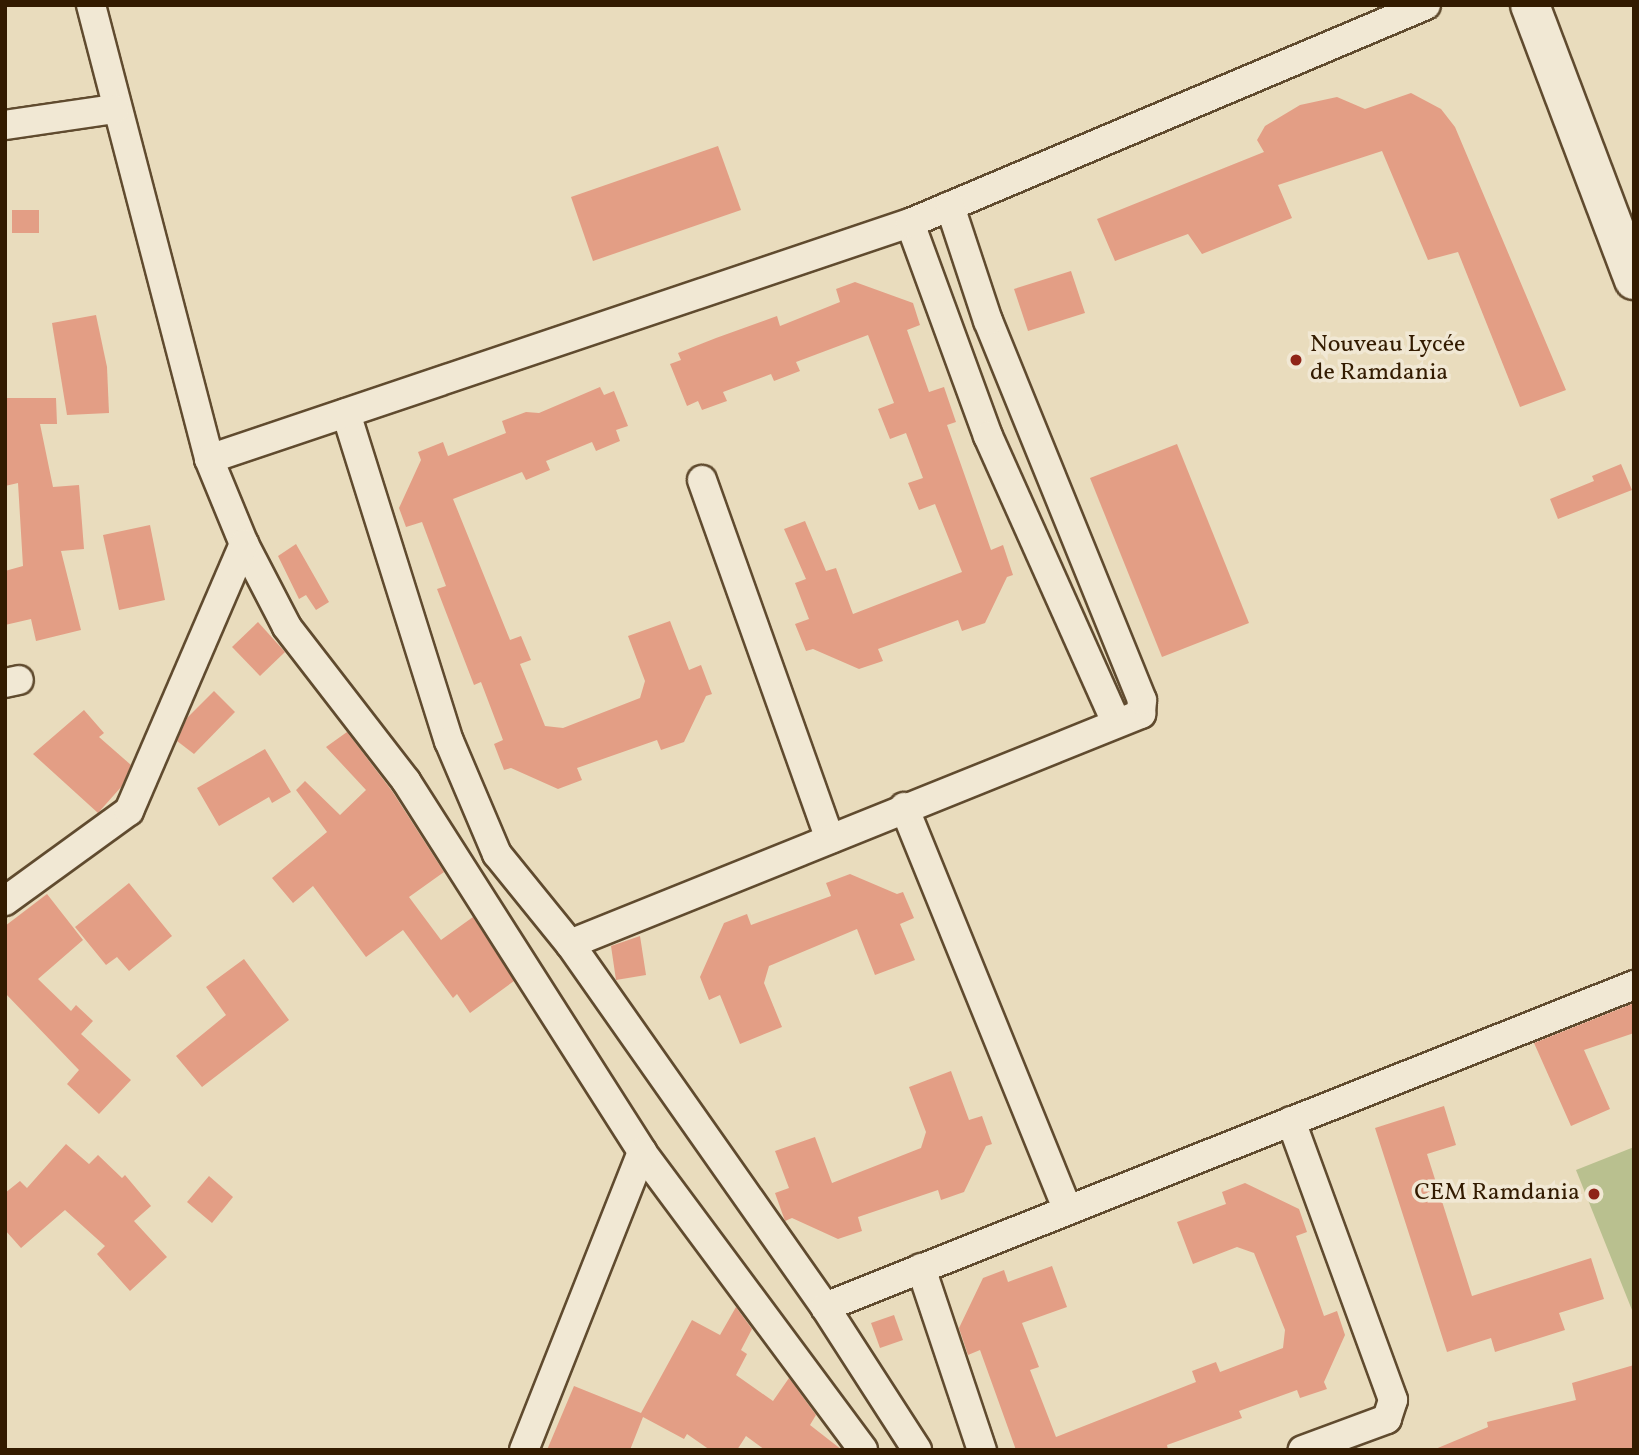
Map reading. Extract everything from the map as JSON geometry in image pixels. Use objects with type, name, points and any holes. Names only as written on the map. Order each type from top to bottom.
[{"type":"main road","points":[[1530,5],[1634,280]]},
{"type":"street","points":[[91,5],[115,109],[139,180],[209,459],[244,544],[287,628],[406,781],[642,1152],[863,1450]]},
{"type":"street","points":[[209,459],[910,223],[1426,5]]},
{"type":"street","points":[[5,125],[115,109]]},
{"type":"street","points":[[570,944],[1116,722],[1139,718],[1142,700],[988,321],[950,206]]},
{"type":"street","points":[[910,223],[988,436],[1116,722]]},
{"type":"street","points":[[346,412],[454,754],[497,854],[570,944],[825,1307],[917,1450]]},
{"type":"street","points":[[702,480],[830,839]]},
{"type":"street","points":[[5,901],[129,811],[244,544]]},
{"type":"street","points":[[904,807],[1069,1210]]},
{"type":"street","points":[[825,1307],[1634,985]]},
{"type":"street","points":[[1291,1121],[1393,1400],[1387,1419],[1303,1450]]},
{"type":"street","points":[[524,1450],[642,1152]]},
{"type":"street","points":[[921,1268],[982,1450]]},
{"type":"green space","points":[[1634,1147],[1634,1315],[1576,1170]]},
{"type":"building","points":[[1411,93],[1441,109],[1455,127],[1566,390],[1520,407],[1458,252],[1428,260],[1382,151],[1278,185],[1292,218],[1202,254],[1188,234],[1115,261],[1097,219],[1264,152],[1257,140],[1265,126],[1300,105],[1337,97],[1365,109]]},
{"type":"building","points":[[718,146],[741,210],[593,261],[571,197]]},
{"type":"building","points":[[12,210],[39,210],[39,233],[12,233]]},
{"type":"building","points":[[1071,271],[1085,313],[1028,331],[1014,289]]},
{"type":"building","points":[[855,282],[913,303],[920,325],[907,330],[929,392],[944,387],[956,422],[947,425],[991,550],[1003,545],[1013,575],[1007,577],[985,623],[962,631],[958,620],[878,649],[883,661],[859,669],[813,649],[806,651],[795,624],[809,619],[795,583],[806,579],[784,529],[805,521],[826,571],[836,568],[853,614],[962,572],[935,504],[919,510],[908,483],[923,478],[906,433],[890,439],[878,409],[894,403],[868,335],[796,362],[800,371],[774,381],[771,374],[723,392],[727,401],[702,410],[698,401],[687,406],[670,364],[681,360],[678,353],[716,338],[777,316],[780,326],[840,302],[836,289]]},
{"type":"building","points":[[96,315],[107,367],[109,413],[67,415],[52,323]]},
{"type":"building","points":[[600,387],[604,395],[614,391],[628,426],[616,430],[620,441],[596,451],[592,442],[546,461],[550,470],[526,480],[522,472],[453,499],[510,640],[521,636],[531,660],[520,664],[545,726],[563,728],[640,698],[645,681],[628,636],[670,621],[689,670],[701,665],[712,694],[706,696],[684,742],[661,750],[657,740],[577,768],[582,780],[558,789],[511,768],[504,770],[494,744],[503,740],[481,682],[474,685],[437,589],[446,586],[422,522],[406,527],[399,508],[421,460],[418,452],[443,442],[448,456],[506,433],[502,421],[526,412],[539,413]]},
{"type":"building","points":[[5,398],[56,398],[57,424],[40,424],[53,487],[79,485],[84,549],[61,551],[81,630],[36,641],[31,619],[5,625],[5,571],[23,566],[18,483],[5,486]]},
{"type":"building","points":[[1177,444],[1249,623],[1162,657],[1090,478]]},
{"type":"building","points":[[1621,464],[1632,490],[1558,519],[1550,499],[1594,481],[1592,476]]},
{"type":"building","points":[[150,525],[165,600],[119,610],[103,535]]},
{"type":"building","points":[[296,544],[329,602],[316,610],[306,595],[299,599],[278,556]]},
{"type":"building","points":[[258,622],[285,652],[260,676],[232,647]]},
{"type":"building","points":[[214,691],[235,712],[194,754],[177,741],[187,718]]},
{"type":"building","points":[[84,710],[104,733],[99,737],[131,765],[122,786],[98,813],[33,754]]},
{"type":"building","points":[[347,732],[392,791],[444,872],[409,897],[441,940],[473,917],[514,981],[470,1013],[457,994],[453,998],[403,930],[366,957],[313,886],[293,903],[272,878],[327,832],[296,790],[305,781],[340,815],[366,790],[326,747]]},
{"type":"building","points":[[265,749],[291,792],[272,803],[269,797],[219,826],[197,788]]},
{"type":"building","points":[[850,874],[897,894],[903,892],[914,918],[900,924],[915,960],[875,975],[857,929],[769,966],[764,983],[782,1027],[740,1044],[720,995],[709,1000],[700,977],[724,923],[747,914],[751,925],[831,896],[826,883]]},
{"type":"building","points":[[129,883],[172,936],[129,971],[117,957],[106,965],[75,927]]},
{"type":"building","points":[[47,894],[83,940],[38,979],[71,1011],[76,1005],[93,1021],[81,1034],[131,1080],[99,1114],[67,1084],[79,1070],[5,993],[5,926]]},
{"type":"building","points":[[640,936],[646,975],[616,980],[611,946]]},
{"type":"building","points":[[244,959],[289,1020],[202,1087],[176,1056],[226,1015],[206,987]]},
{"type":"building","points":[[1634,1003],[1634,1033],[1584,1050],[1610,1109],[1571,1126],[1534,1043]]},
{"type":"building","points":[[951,1071],[969,1120],[982,1116],[992,1144],[986,1146],[964,1192],[941,1200],[938,1190],[858,1217],[862,1231],[838,1239],[792,1218],[785,1221],[775,1193],[789,1188],[775,1151],[815,1137],[832,1183],[921,1148],[926,1132],[909,1087]]},
{"type":"building","points":[[1444,1106],[1456,1145],[1427,1154],[1472,1296],[1591,1258],[1604,1299],[1559,1313],[1565,1330],[1495,1352],[1491,1338],[1447,1352],[1375,1128]]},
{"type":"building","points":[[66,1144],[89,1164],[98,1155],[122,1178],[125,1175],[151,1206],[134,1221],[167,1257],[130,1291],[97,1254],[105,1246],[65,1210],[21,1248],[5,1230],[5,1193],[20,1181],[27,1188]]},
{"type":"building","points":[[209,1176],[233,1197],[212,1223],[187,1202]]},
{"type":"building","points":[[1245,1183],[1299,1209],[1307,1232],[1296,1236],[1324,1316],[1337,1311],[1345,1335],[1324,1382],[1327,1389],[1300,1398],[1297,1390],[1239,1411],[1242,1418],[1167,1445],[1168,1450],[1016,1450],[980,1350],[968,1355],[959,1328],[983,1278],[1004,1270],[1008,1282],[1052,1266],[1067,1307],[1022,1323],[1039,1367],[1030,1370],[1056,1437],[1196,1382],[1192,1371],[1216,1362],[1220,1372],[1283,1348],[1285,1330],[1254,1253],[1237,1247],[1193,1264],[1177,1222],[1226,1204],[1222,1192]]},
{"type":"building","points":[[736,1307],[752,1329],[741,1350],[747,1354],[736,1375],[773,1401],[789,1378],[816,1415],[810,1425],[842,1450],[765,1450],[746,1436],[737,1450],[710,1450],[687,1434],[684,1439],[643,1417],[630,1450],[547,1450],[574,1386],[641,1413],[692,1320],[720,1335]]},
{"type":"building","points":[[894,1315],[903,1340],[880,1348],[871,1323]]},
{"type":"building","points":[[1634,1365],[1634,1450],[1433,1450],[1488,1427],[1487,1422],[1576,1400],[1572,1383]]},
{"type":"place","name":"Nouveau Lycée de Ramdania","points":[[1296,360]]},
{"type":"place","name":"CEM Ramdania","points":[[1594,1194]]}]
